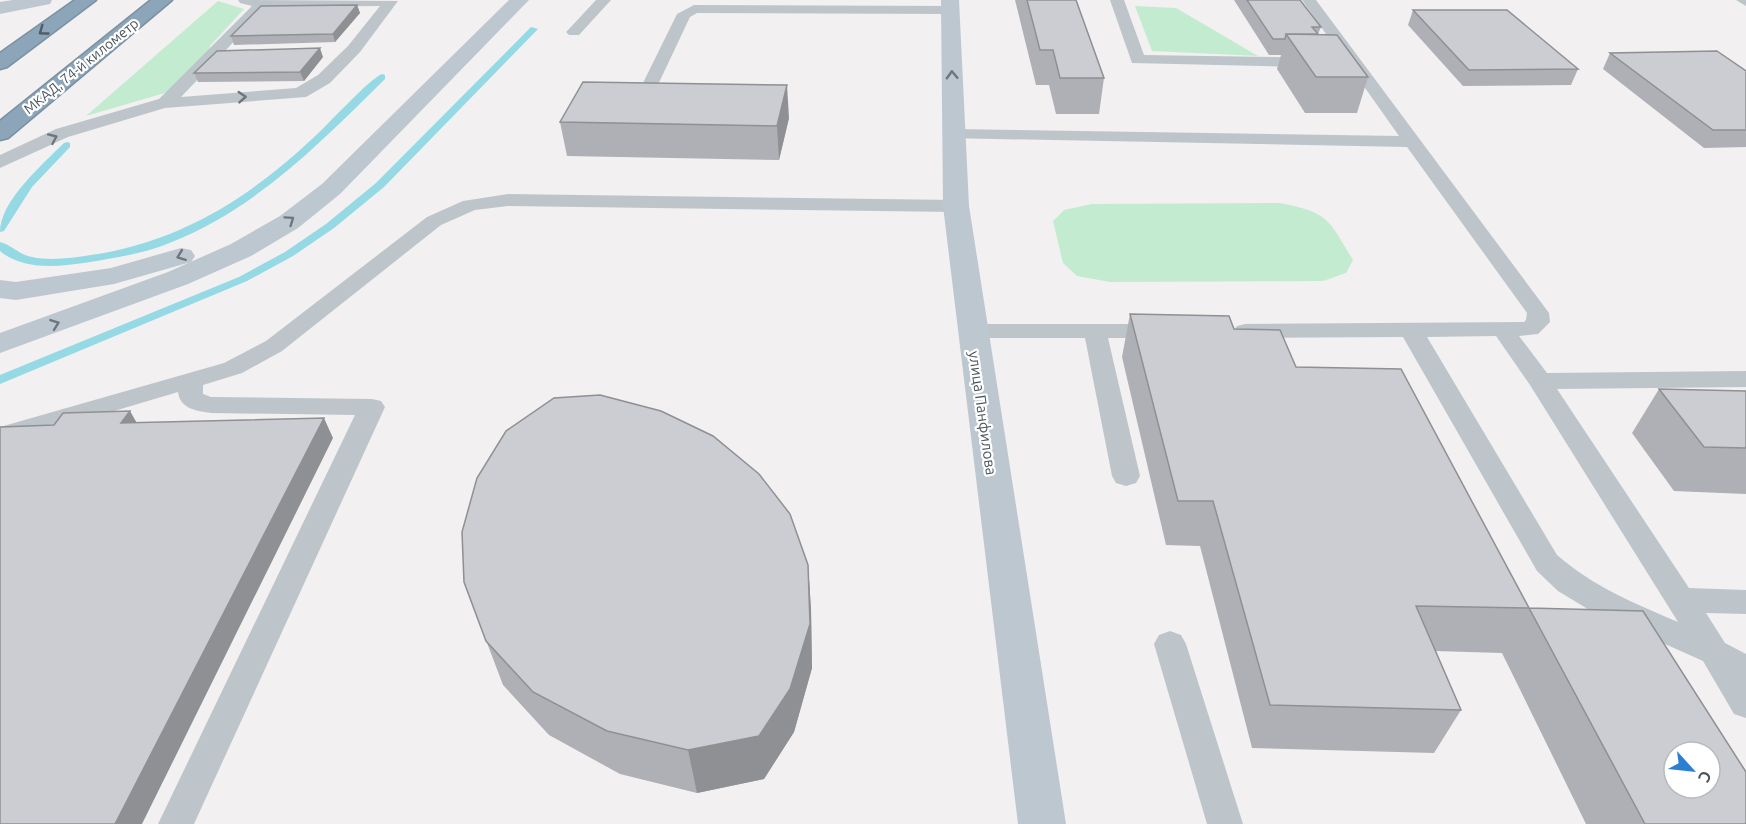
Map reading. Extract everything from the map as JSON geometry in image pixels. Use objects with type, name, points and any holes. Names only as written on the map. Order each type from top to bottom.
[{"type":"highway","points":[[4,59],[87,0]]},
{"type":"highway","name":"МКАД, 74-й километр","points":[[0,133],[163,0]]},
{"type":"main road","points":[[0,8],[43,0]]},
{"type":"main road","points":[[0,289],[16,291],[58,286],[125,273],[170,260],[220,241],[265,216],[304,185],[504,0]]},
{"type":"main road","points":[[0,344],[178,278],[241,250],[288,222],[331,189],[520,0]]},
{"type":"main road","name":"улица Панфилова","points":[[950,5],[956,206],[971,331],[1042,824]]},
{"type":"main road","points":[[0,144],[18,118]]},
{"type":"lane","points":[[0,162],[62,134],[138,109],[165,103],[300,93],[324,79],[354,49],[391,2],[263,3],[245,0]]},
{"type":"lane","points":[[574,32],[604,0]]},
{"type":"lane","points":[[1117,0],[1138,60],[1356,63]]},
{"type":"lane","points":[[1219,331],[1503,330],[1530,329],[1538,322],[1538,313],[1310,0]]},
{"type":"lane","points":[[165,103],[263,3]]},
{"type":"lane","points":[[647,91],[684,14],[694,9],[950,5]]},
{"type":"lane","points":[[331,50],[354,49]]},
{"type":"lane","points":[[216,52],[239,52]]},
{"type":"lane","points":[[953,134],[1412,142]]},
{"type":"lane","points":[[0,436],[234,368],[274,346],[434,220],[454,209],[477,203],[508,200],[956,206]]},
{"type":"lane","points":[[1411,330],[1547,563],[1569,583],[1602,602],[1714,652],[1746,670]]},
{"type":"lane","points":[[1503,330],[1540,381],[1746,704]]},
{"type":"lane","points":[[971,331],[1183,331]]},
{"type":"lane","points":[[1095,332],[1126,476]]},
{"type":"lane","points":[[1540,381],[1746,379]]},
{"type":"lane","points":[[176,824],[372,407],[211,405],[198,403],[191,397],[190,381]]},
{"type":"lane","points":[[1680,600],[1746,602]]},
{"type":"lane","points":[[1170,644],[1226,824]]},
{"type":"green space","points":[[218,1],[244,9],[210,46],[209,54],[168,92],[86,116]]},
{"type":"green space","points":[[1135,6],[1176,8],[1258,56],[1152,51]]},
{"type":"green space","points":[[1280,203],[1309,210],[1326,220],[1353,260],[1346,273],[1323,281],[1110,282],[1077,276],[1063,263],[1053,221],[1064,210],[1092,204]]},
{"type":"building","points":[[1027,0],[1076,0],[1104,78],[1060,78],[1053,50],[1040,50]]},
{"type":"building","points":[[1247,0],[1300,0],[1321,27],[1312,27],[1318,34],[1286,34],[1285,39],[1273,39]]},
{"type":"building","points":[[357,5],[333,34],[231,36],[261,6]]},
{"type":"building","points":[[1413,10],[1507,10],[1578,69],[1469,70]]},
{"type":"building","points":[[1286,34],[1337,35],[1368,77],[1316,77]]},
{"type":"building","points":[[320,48],[300,72],[194,73],[217,51]]},
{"type":"building","points":[[1717,51],[1746,71],[1746,130],[1713,130],[1610,53]]},
{"type":"building","points":[[583,82],[787,85],[777,126],[560,122]]},
{"type":"building","points":[[1130,314],[1229,316],[1234,329],[1280,330],[1296,367],[1401,369],[1529,608],[1416,606],[1461,710],[1270,705],[1213,501],[1178,501]]},
{"type":"building","points":[[1659,389],[1746,391],[1746,448],[1704,447]]},
{"type":"building","points":[[600,395],[661,411],[713,436],[759,474],[790,514],[808,565],[810,624],[790,689],[759,736],[688,750],[607,731],[533,692],[486,641],[464,582],[462,532],[477,478],[506,431],[554,398]]},
{"type":"building","points":[[130,411],[121,423],[324,418],[115,824],[0,824],[0,427],[54,425],[63,413]]},
{"type":"building","points":[[1529,608],[1643,611],[1746,772],[1746,824],[1645,824]]},
{"type":"waterway","points":[[0,380],[243,279],[289,254],[330,226],[380,185],[534,29]]},
{"type":"waterway","points":[[0,245],[8,252],[25,259],[53,262],[122,254],[167,241],[207,222],[245,199],[280,173],[382,77]]},
{"type":"waterway","points":[[0,229],[28,185],[67,145]]}]
